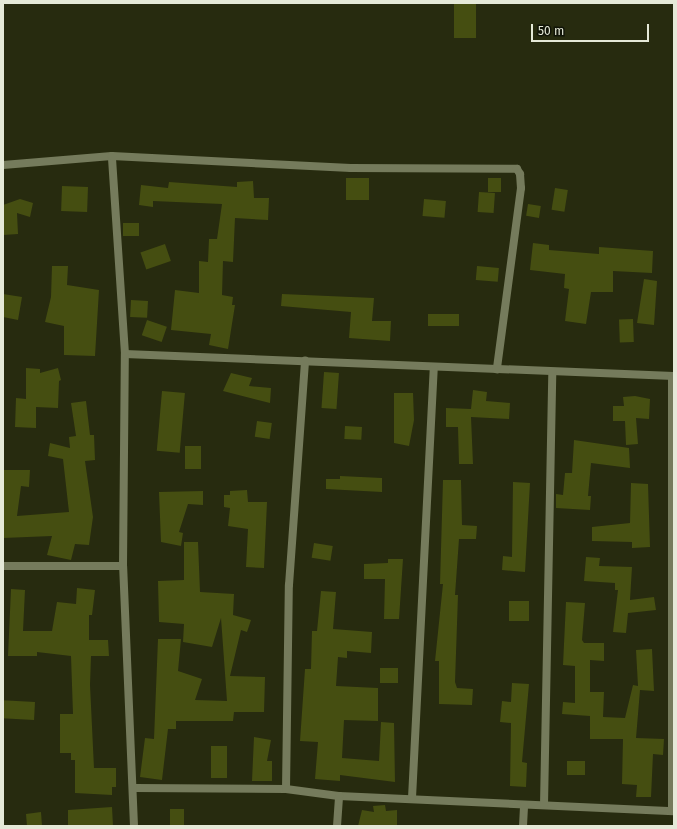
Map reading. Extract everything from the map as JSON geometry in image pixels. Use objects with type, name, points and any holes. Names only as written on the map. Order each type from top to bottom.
[{"type":"street","points":[[112,156],[125,354],[123,566],[135,788],[134,826]]},
{"type":"street","points":[[3,165],[112,156],[351,168],[517,169],[520,174],[521,188],[497,369]]},
{"type":"street","points":[[125,354],[305,361],[434,369],[497,369],[552,373],[673,376],[673,811],[524,806],[412,798],[339,796],[286,789],[135,788]]},
{"type":"street","points":[[286,789],[289,585],[305,361]]},
{"type":"street","points":[[412,798],[434,369]]},
{"type":"street","points":[[544,806],[552,373]]},
{"type":"street","points":[[3,566],[123,566]]},
{"type":"street","points":[[337,826],[339,796]]},
{"type":"street","points":[[523,826],[524,806]]},
{"type":"building","points":[[454,3],[476,3],[476,38],[454,38]]},
{"type":"building","points":[[346,178],[369,178],[369,200],[346,200]]},
{"type":"building","points":[[488,178],[501,178],[501,192],[488,192]]},
{"type":"building","points":[[253,181],[254,198],[269,198],[268,220],[235,218],[233,262],[223,261],[222,295],[233,297],[232,305],[235,305],[228,349],[209,345],[211,334],[171,330],[175,290],[199,293],[199,261],[208,262],[209,239],[217,239],[222,204],[153,201],[153,207],[139,205],[141,185],[168,188],[169,182],[237,187],[237,182]]},
{"type":"building","points":[[62,186],[88,187],[87,212],[61,211]]},
{"type":"building","points":[[555,188],[568,190],[564,212],[552,210]]},
{"type":"building","points":[[479,192],[495,193],[494,213],[478,212]]},
{"type":"building","points":[[20,199],[33,203],[30,217],[17,213],[18,234],[3,235],[3,205]]},
{"type":"building","points":[[424,199],[446,201],[444,218],[423,216]]},
{"type":"building","points":[[528,204],[541,206],[539,218],[526,216]]},
{"type":"building","points":[[123,223],[139,223],[139,236],[123,236]]},
{"type":"building","points":[[533,243],[549,245],[549,250],[599,254],[599,247],[653,251],[652,273],[613,271],[613,292],[591,292],[586,324],[565,321],[569,289],[564,288],[565,274],[530,270]]},
{"type":"building","points":[[165,244],[171,261],[146,269],[140,252]]},
{"type":"building","points":[[52,266],[68,266],[67,285],[99,290],[95,356],[64,355],[64,326],[45,322],[51,297]]},
{"type":"building","points":[[477,266],[499,268],[498,282],[476,280]]},
{"type":"building","points":[[644,279],[657,281],[654,325],[637,323]]},
{"type":"building","points":[[3,294],[22,297],[18,320],[3,317]]},
{"type":"building","points":[[282,294],[374,298],[372,321],[391,321],[390,341],[349,338],[351,312],[281,306]]},
{"type":"building","points":[[131,300],[148,301],[147,318],[130,317]]},
{"type":"building","points":[[428,314],[459,314],[459,326],[428,326]]},
{"type":"building","points":[[619,319],[633,319],[634,342],[620,342]]},
{"type":"building","points":[[147,320],[167,327],[162,342],[142,335]]},
{"type":"building","points":[[26,368],[40,369],[40,373],[58,368],[61,380],[59,381],[58,408],[36,407],[36,428],[15,427],[16,398],[26,399]]},
{"type":"building","points":[[324,372],[339,373],[336,409],[321,408]]},
{"type":"building","points":[[231,373],[252,378],[249,386],[271,388],[270,403],[223,391]]},
{"type":"building","points":[[473,390],[487,392],[486,401],[510,403],[509,419],[471,417],[473,464],[459,464],[458,427],[446,427],[446,408],[471,409]]},
{"type":"building","points":[[162,391],[185,393],[180,453],[157,451]]},
{"type":"building","points":[[394,393],[413,393],[414,420],[409,446],[394,443]]},
{"type":"building","points":[[635,396],[650,399],[649,419],[636,418],[638,444],[626,445],[625,421],[613,421],[613,406],[624,406],[623,397]]},
{"type":"building","points":[[86,401],[90,435],[94,435],[95,460],[85,461],[93,517],[89,545],[75,544],[71,560],[47,555],[52,536],[3,538],[3,470],[30,470],[29,487],[21,486],[17,516],[69,512],[63,459],[48,456],[50,443],[70,448],[69,437],[76,436],[71,403]]},
{"type":"building","points":[[257,421],[272,423],[270,439],[255,437]]},
{"type":"building","points":[[345,426],[362,427],[361,440],[344,439]]},
{"type":"building","points":[[574,440],[629,448],[630,468],[591,463],[588,496],[591,496],[590,510],[556,508],[556,494],[563,495],[565,473],[572,473]]},
{"type":"building","points":[[185,446],[201,446],[201,469],[185,469]]},
{"type":"building","points":[[340,476],[382,478],[382,492],[326,489],[326,479],[340,479]]},
{"type":"building","points":[[443,480],[461,480],[462,525],[477,526],[476,539],[459,539],[455,595],[458,595],[455,682],[457,688],[473,689],[472,705],[439,704],[439,661],[435,661],[443,584],[440,584]]},
{"type":"building","points":[[513,482],[530,483],[525,572],[502,570],[503,556],[512,557]]},
{"type":"building","points":[[631,483],[648,484],[650,547],[632,548],[632,542],[592,541],[592,527],[630,523]]},
{"type":"building","points":[[247,490],[248,502],[267,502],[264,568],[246,567],[248,529],[228,526],[230,508],[224,507],[224,495],[230,495],[230,491]]},
{"type":"building","points":[[203,491],[203,505],[188,504],[179,532],[183,533],[181,546],[161,542],[159,492]]},
{"type":"building","points":[[184,542],[198,542],[200,592],[234,594],[233,615],[251,620],[247,632],[241,630],[230,676],[265,677],[264,712],[234,712],[233,721],[176,721],[176,729],[168,729],[162,780],[140,777],[145,738],[154,739],[158,639],[181,639],[178,671],[202,679],[195,700],[227,701],[221,618],[212,647],[183,642],[184,624],[159,622],[158,581],[184,580]]},
{"type":"building","points":[[314,543],[333,546],[330,561],[312,558]]},
{"type":"building","points":[[586,557],[600,558],[599,566],[632,567],[630,600],[654,597],[656,610],[628,613],[626,633],[613,632],[618,590],[615,590],[615,583],[584,581]]},
{"type":"building","points":[[388,559],[403,559],[399,619],[384,619],[385,579],[364,579],[364,564],[388,563]]},
{"type":"building","points":[[77,588],[95,590],[92,615],[89,615],[89,640],[108,640],[109,656],[91,656],[90,685],[94,768],[116,768],[116,787],[112,787],[112,795],[75,793],[75,760],[71,760],[71,753],[60,753],[60,714],[73,714],[71,656],[37,652],[37,656],[8,656],[11,589],[25,590],[23,631],[52,631],[57,602],[76,604]]},
{"type":"building","points":[[321,591],[336,592],[333,629],[372,632],[371,653],[347,651],[347,658],[338,657],[336,686],[378,688],[378,721],[344,720],[342,758],[379,761],[381,722],[394,723],[395,782],[340,775],[340,781],[315,779],[318,742],[300,741],[305,669],[311,669],[312,631],[317,631]]},
{"type":"building","points":[[509,601],[529,601],[529,621],[509,621]]},
{"type":"building","points":[[566,602],[585,603],[582,640],[584,643],[604,643],[604,661],[590,660],[590,692],[604,692],[603,717],[625,718],[633,685],[638,686],[636,650],[652,649],[654,691],[640,690],[636,738],[664,739],[663,755],[653,754],[651,797],[636,797],[637,785],[622,784],[623,739],[590,739],[590,716],[562,714],[563,702],[575,703],[575,666],[563,665]]},
{"type":"building","points":[[380,668],[398,668],[398,683],[380,683]]},
{"type":"building","points":[[512,683],[529,684],[522,762],[527,763],[526,787],[510,786],[511,723],[500,722],[502,701],[511,702]]},
{"type":"building","points":[[3,700],[35,702],[34,720],[3,718]]},
{"type":"building","points":[[254,737],[271,740],[267,761],[272,761],[272,781],[252,781]]},
{"type":"building","points":[[211,746],[227,746],[227,778],[211,778]]},
{"type":"building","points":[[567,761],[585,761],[585,775],[567,775]]},
{"type":"building","points":[[385,805],[386,811],[397,810],[397,826],[358,826],[362,810],[374,812],[373,806]]},
{"type":"building","points":[[112,807],[113,826],[68,826],[68,810]]},
{"type":"building","points":[[170,809],[184,809],[184,826],[170,826]]},
{"type":"building","points":[[41,812],[42,826],[27,826],[26,814]]}]
